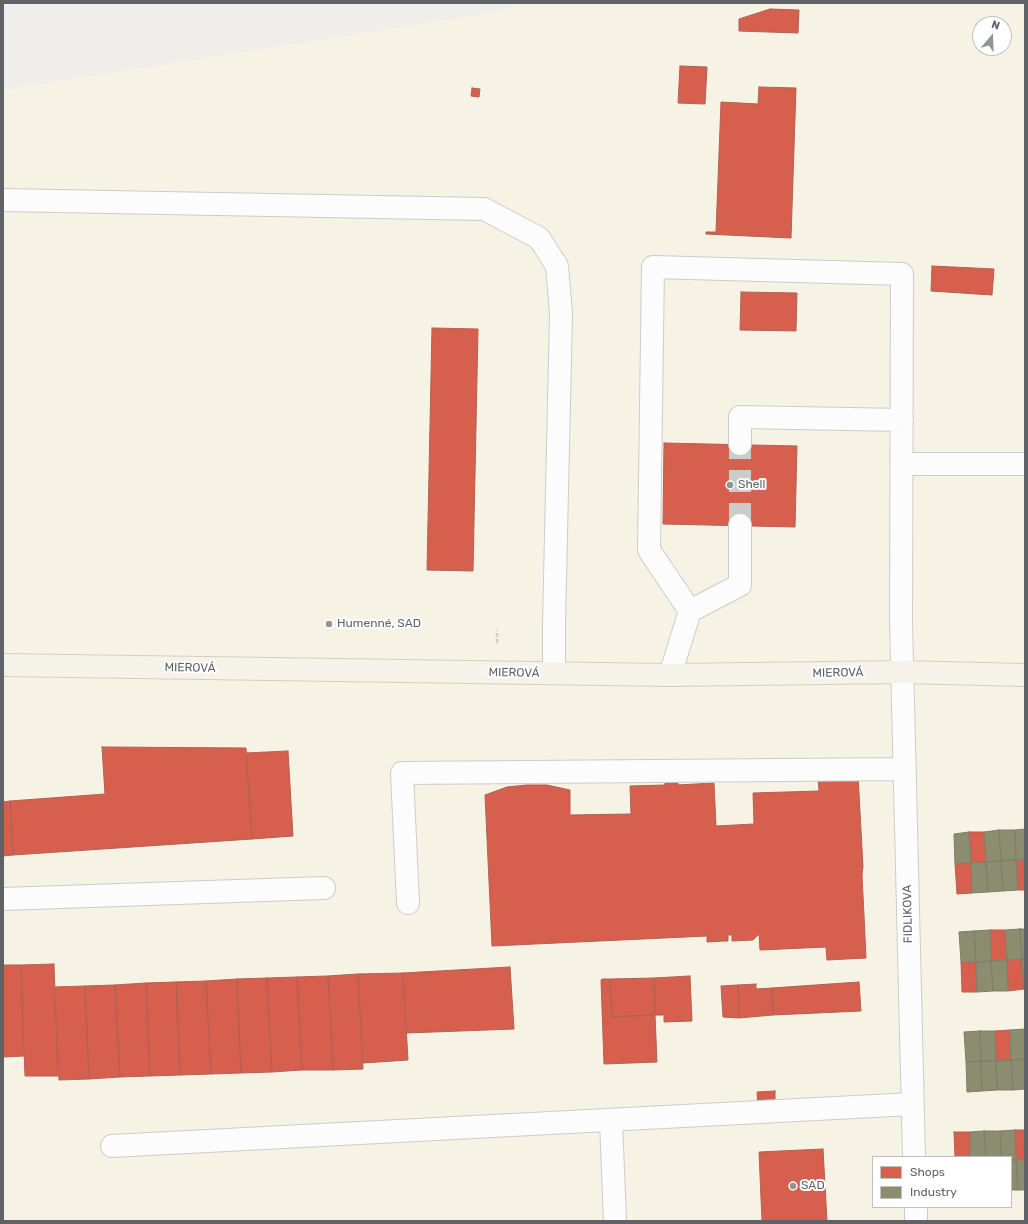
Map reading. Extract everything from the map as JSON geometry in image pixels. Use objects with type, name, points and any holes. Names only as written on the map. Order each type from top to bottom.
[{"type":"main road","name":"MIEROVÁ","points":[[3,665],[670,675],[903,672],[1025,675]]},
{"type":"street","points":[[3,200],[484,209],[539,238],[557,266],[561,313],[554,673]]},
{"type":"street","name":"FIDLIKOVA","points":[[690,610],[650,550],[653,267],[902,274],[901,620],[914,1156]]},
{"type":"street","points":[[740,444],[740,417],[902,420]]},
{"type":"street","points":[[902,464],[1025,464]]},
{"type":"street","points":[[670,675],[690,610],[740,585],[740,525]]},
{"type":"street","points":[[408,902],[402,773],[905,769]]},
{"type":"street","points":[[3,899],[324,888]]},
{"type":"street","points":[[112,1146],[912,1104]]},
{"type":"street","points":[[611,1121],[615,1221]]},
{"type":"street","points":[[916,1208],[916,1221]]},
{"type":"shaded area","points":[[525,3],[1025,3],[1025,1221],[3,1221],[3,90],[492,13]]},
{"type":"building: Shops","points":[[770,9],[799,10],[798,33],[739,31],[739,19]]},
{"type":"building: Shops","points":[[680,66],[707,67],[705,104],[678,103]]},
{"type":"building: Shops","points":[[759,87],[796,88],[791,238],[706,234],[706,232],[716,232],[721,102],[758,104]]},
{"type":"building: Shops","points":[[472,88],[480,89],[479,97],[471,96]]},
{"type":"building: Shops","points":[[932,266],[994,269],[992,295],[931,291]]},
{"type":"building: Shops","points":[[741,292],[797,293],[796,331],[740,330]]},
{"type":"building: Shops","points":[[432,328],[478,329],[473,571],[427,570]]},
{"type":"building: Shops","name":"Shell","points":[[664,443],[797,446],[795,527],[663,524]]},
{"type":"building: Shops","points":[[102,747],[246,748],[252,839],[13,855],[10,801],[105,794]]},
{"type":"building: Shops","points":[[288,751],[293,836],[252,839],[246,753]]},
{"type":"building: Shops","points":[[665,775],[678,775],[678,785],[714,783],[716,826],[754,824],[753,793],[819,791],[818,777],[858,775],[866,958],[827,960],[826,947],[760,950],[759,934],[753,940],[732,941],[732,935],[728,935],[728,941],[707,942],[707,936],[492,946],[485,795],[507,787],[547,785],[570,790],[570,815],[631,814],[630,786],[665,785]]},
{"type":"building: Shops","points":[[10,801],[13,855],[3,856],[3,802]]},
{"type":"building: Shops","points":[[969,832],[984,832],[986,862],[971,863]]},
{"type":"building: Shops","points":[[1016,860],[1025,860],[1025,890],[1018,890]]},
{"type":"building: Shops","points":[[971,863],[972,893],[957,894],[955,864]]},
{"type":"building: Shops","points":[[990,930],[1005,930],[1007,960],[991,961]]},
{"type":"building: Shops","points":[[1022,959],[1024,989],[1008,991],[1007,960]]},
{"type":"building: Shops","points":[[961,962],[976,962],[977,992],[962,992]]},
{"type":"building: Shops","points":[[54,964],[58,1076],[25,1076],[21,965]]},
{"type":"building: Shops","points":[[3,965],[21,965],[24,1056],[3,1057]]},
{"type":"building: Shops","points":[[510,967],[514,1029],[406,1033],[403,973]]},
{"type":"building: Shops","points":[[403,973],[408,1060],[363,1063],[358,974]]},
{"type":"building: Shops","points":[[358,974],[363,1069],[333,1070],[328,976]]},
{"type":"building: Shops","points":[[328,976],[333,1070],[302,1070],[297,977]]},
{"type":"building: Shops","points":[[690,976],[692,1021],[664,1022],[664,1015],[655,1015],[654,978]]},
{"type":"building: Shops","points":[[297,977],[302,1070],[272,1072],[267,978]]},
{"type":"building: Shops","points":[[267,978],[272,1072],[241,1073],[237,979]]},
{"type":"building: Shops","points":[[654,978],[655,1015],[612,1017],[610,979]]},
{"type":"building: Shops","points":[[237,979],[241,1073],[211,1074],[206,981]]},
{"type":"building: Shops","points":[[610,979],[612,1017],[655,1015],[657,1062],[604,1064],[601,980]]},
{"type":"building: Shops","points":[[206,981],[211,1074],[180,1075],[176,982]]},
{"type":"building: Shops","points":[[176,982],[180,1075],[150,1076],[146,983]]},
{"type":"building: Shops","points":[[859,982],[861,1011],[773,1015],[772,988]]},
{"type":"building: Shops","points":[[146,983],[150,1076],[120,1077],[115,985]]},
{"type":"building: Shops","points":[[756,984],[756,989],[772,988],[773,1015],[739,1018],[738,985]]},
{"type":"building: Shops","points":[[115,985],[120,1077],[89,1079],[85,986]]},
{"type":"building: Shops","points":[[738,985],[739,1018],[723,1017],[721,986]]},
{"type":"building: Shops","points":[[85,986],[89,1079],[59,1080],[54,987]]},
{"type":"building: Shops","points":[[1010,1030],[1011,1060],[996,1061],[995,1031]]},
{"type":"building: Shops","points":[[775,1091],[775,1107],[758,1108],[757,1092]]},
{"type":"building: Shops","points":[[1015,1130],[1025,1130],[1025,1159],[1016,1160]]},
{"type":"building: Shops","points":[[954,1132],[970,1132],[970,1156],[955,1156]]},
{"type":"building: Shops","name":"SAD","points":[[823,1149],[827,1221],[762,1221],[759,1152]]},
{"type":"building: Industry","points":[[1025,829],[1025,860],[1016,860],[1015,830]]},
{"type":"building: Industry","points":[[999,830],[1015,830],[1016,860],[1001,861]]},
{"type":"building: Industry","points":[[999,830],[1001,861],[986,862],[984,832]]},
{"type":"building: Industry","points":[[969,832],[971,863],[955,864],[954,834]]},
{"type":"building: Industry","points":[[1016,860],[1018,890],[1003,891],[1001,861]]},
{"type":"building: Industry","points":[[1001,861],[1003,891],[988,892],[986,862]]},
{"type":"building: Industry","points":[[986,862],[988,892],[972,893],[971,863]]},
{"type":"building: Industry","points":[[1020,929],[1022,959],[1007,960],[1005,930]]},
{"type":"building: Industry","points":[[1020,929],[1025,929],[1025,959],[1022,959]]},
{"type":"building: Industry","points":[[990,930],[991,961],[976,962],[974,931]]},
{"type":"building: Industry","points":[[974,931],[976,962],[961,962],[959,932]]},
{"type":"building: Industry","points":[[1022,959],[1025,959],[1025,989],[1024,989]]},
{"type":"building: Industry","points":[[1007,960],[1008,991],[993,991],[991,961]]},
{"type":"building: Industry","points":[[991,961],[993,991],[977,992],[976,962]]},
{"type":"building: Industry","points":[[1025,1029],[1025,1059],[1011,1060],[1010,1030]]},
{"type":"building: Industry","points":[[980,1031],[995,1031],[996,1061],[981,1061]]},
{"type":"building: Industry","points":[[980,1031],[981,1061],[966,1062],[964,1032]]},
{"type":"building: Industry","points":[[1025,1059],[1025,1089],[1013,1090],[1011,1060]]},
{"type":"building: Industry","points":[[1011,1060],[1013,1090],[997,1090],[996,1061]]},
{"type":"building: Industry","points":[[981,1061],[982,1091],[967,1092],[966,1062]]},
{"type":"building: Industry","points":[[981,1061],[996,1061],[997,1090],[982,1091]]},
{"type":"building: Industry","points":[[1015,1130],[1016,1160],[1012,1160],[1012,1156],[1001,1156],[1000,1131]]},
{"type":"building: Industry","points":[[984,1131],[1000,1131],[1001,1156],[986,1156]]},
{"type":"building: Industry","points":[[984,1131],[986,1156],[970,1156],[970,1132]]},
{"type":"building: Industry","points":[[1025,1159],[1025,1190],[1018,1190],[1016,1160]]},
{"type":"building: Industry","points":[[1012,1160],[1016,1160],[1018,1190],[1012,1190]]},
{"type":"tunnel","points":[[740,444],[740,525]]},
{"type":"place","name":"Shell","points":[[730,485]]},
{"type":"place","name":"Humenné, SAD","points":[[329,624]]},
{"type":"place","name":"SAD","points":[[793,1186]]}]
